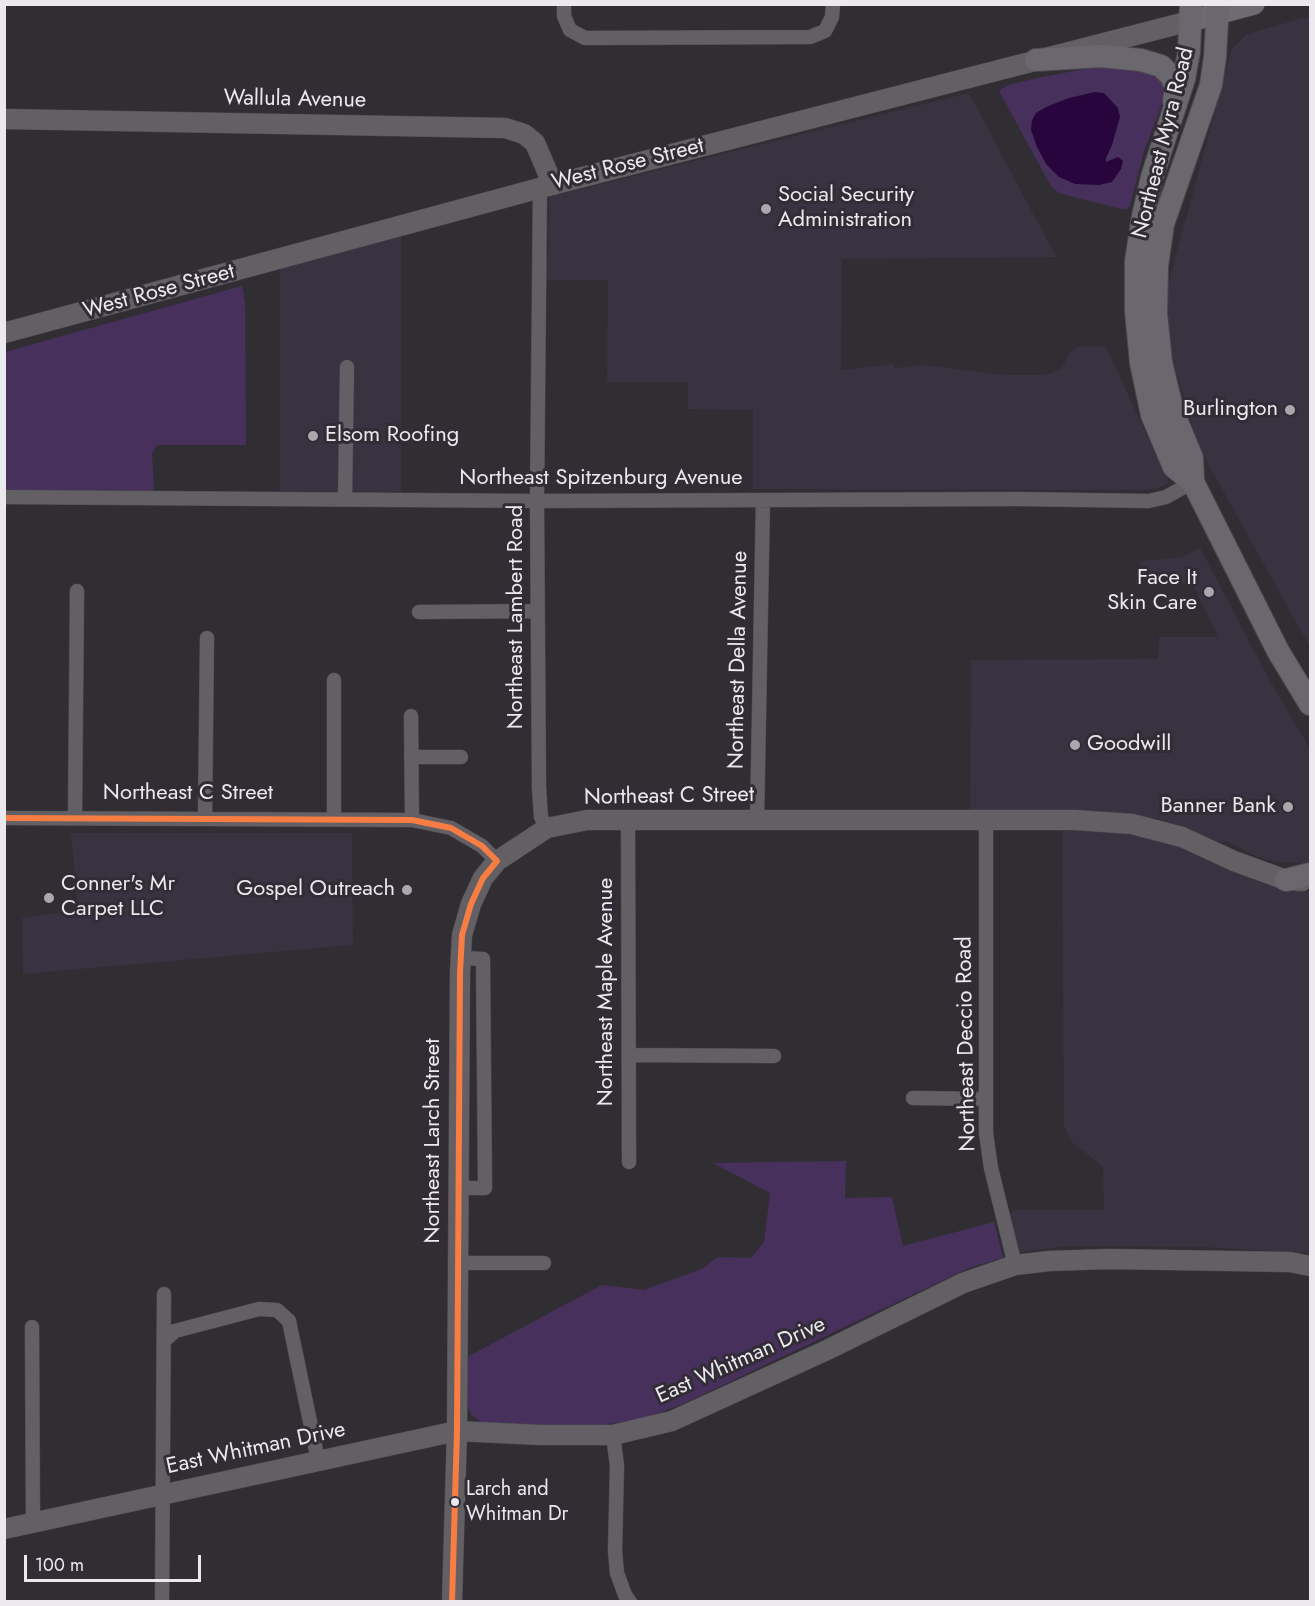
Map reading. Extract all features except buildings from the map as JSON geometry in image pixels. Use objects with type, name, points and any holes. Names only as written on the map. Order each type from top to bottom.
[{"type":"highway","name":"Northeast Myra Road","points":[[1218,9],[1211,85],[1164,224],[1156,266],[1156,313],[1161,362],[1173,412],[1192,458],[1193,482],[1278,651],[1311,704]]},
{"type":"highway","name":"Northeast Myra Road","points":[[1191,13],[1189,52],[1184,79],[1152,177],[1143,216],[1136,261],[1136,311],[1141,363],[1152,415],[1174,467],[1193,482]]},
{"type":"highway","points":[[1036,60],[1101,56],[1141,60],[1161,66],[1171,76],[1176,88],[1172,121]]},
{"type":"highway","points":[[1286,880],[1311,874]]},
{"type":"main road","name":"West Rose Street","points":[[4,333],[546,186],[1036,60],[1191,13],[1254,4]]},
{"type":"main road","name":"Wallula Avenue","points":[[4,119],[505,128],[524,134],[535,143],[546,186]]},
{"type":"main road","name":"Northeast C Street","points":[[497,861],[547,828],[587,820],[1075,820],[1132,824],[1182,837],[1234,861],[1286,880],[1311,882]]},
{"type":"main road","name":"Northeast Larch Street","points":[[452,1602],[457,1431],[462,935],[471,904],[483,878],[497,861]]},
{"type":"main road","name":"East Whitman Drive","points":[[4,1529],[457,1431],[540,1435],[613,1435],[672,1421],[963,1284],[1015,1265],[1049,1261],[1110,1259],[1290,1262],[1311,1266]]},
{"type":"street","points":[[564,4],[564,16],[570,30],[585,38],[810,37],[825,31],[832,17],[833,4]]},
{"type":"street","name":"Northeast Lambert Road","points":[[546,186],[537,501],[538,788],[541,817],[547,828]]},
{"type":"street","points":[[345,499],[346,366]]},
{"type":"street","name":"Northeast Spitzenburg Avenue","points":[[4,497],[537,501],[1149,501],[1166,497],[1193,482]]},
{"type":"street","name":"Northeast Della Avenue","points":[[757,820],[763,500]]},
{"type":"street","points":[[75,818],[77,591]]},
{"type":"street","points":[[419,612],[538,611]]},
{"type":"street","points":[[205,818],[207,638]]},
{"type":"street","points":[[334,680],[334,819]]},
{"type":"street","points":[[411,716],[412,819]]},
{"type":"street","points":[[411,757],[461,757]]},
{"type":"street","name":"Northeast C Street","points":[[4,818],[412,819],[451,828],[482,846],[497,861]]},
{"type":"street","name":"Northeast Deccio Road","points":[[986,820],[986,1133],[991,1168],[1015,1265]]},
{"type":"street","name":"Northeast Maple Avenue","points":[[628,821],[629,1162]]},
{"type":"street","points":[[458,1188],[485,1188],[483,959],[461,958]]},
{"type":"street","points":[[629,1055],[774,1056]]},
{"type":"street","points":[[913,1098],[986,1099]]},
{"type":"street","points":[[457,1263],[544,1263]]},
{"type":"street","points":[[162,1602],[164,1294]]},
{"type":"street","points":[[164,1341],[175,1331],[259,1309],[277,1310],[289,1321],[318,1460]]},
{"type":"street","points":[[33,1327],[33,1523]]},
{"type":"street","points":[[613,1435],[617,1466],[616,1573],[630,1602]]},
{"type":"shaded area","points":[[1310,16],[1310,647],[1198,446],[1170,349],[1167,289],[1232,49],[1247,34]]},
{"type":"shaded area","points":[[1101,66],[1151,71],[1163,83],[1165,91],[1144,151],[1130,206],[1126,209],[1059,193],[1051,186],[999,91],[1008,85]]},
{"type":"shaded area","points":[[1095,92],[1104,93],[1118,108],[1120,117],[1106,162],[1118,157],[1123,161],[1121,169],[1112,182],[1099,185],[1075,184],[1059,177],[1046,164],[1031,130],[1032,120],[1036,113],[1046,107],[1069,98]]},
{"type":"shaded area","points":[[969,93],[1056,257],[842,259],[841,370],[893,364],[895,368],[922,365],[1004,375],[1045,375],[1060,370],[1071,352],[1079,347],[1105,345],[1169,483],[1155,489],[1141,490],[753,489],[753,410],[688,409],[688,382],[607,382],[608,280],[543,280],[543,259],[548,258],[549,197]]},
{"type":"shaded area","points":[[401,233],[401,492],[280,491],[280,266]]},
{"type":"shaded area","points":[[242,286],[245,302],[246,445],[157,445],[152,453],[154,491],[5,490],[5,352]]},
{"type":"shaded area","points":[[1200,548],[1269,679],[1310,749],[1310,863],[1278,862],[1257,857],[1223,839],[1223,843],[1158,819],[1118,813],[970,812],[971,660],[1158,659],[1159,637],[1218,637],[1193,584],[1160,587],[1141,571],[1140,561],[1183,557]]},
{"type":"shaded area","points":[[1102,830],[1138,835],[1188,849],[1285,888],[1310,891],[1310,1253],[1202,1247],[1068,1246],[1015,1253],[1006,1215],[1015,1210],[1104,1210],[1103,1167],[1072,1142],[1064,1126],[1062,831]]},
{"type":"shaded area","points":[[71,833],[352,833],[353,945],[23,974],[22,918],[78,910]]},
{"type":"shaded area","points":[[846,1161],[845,1198],[892,1197],[903,1246],[994,1222],[1003,1258],[971,1267],[687,1402],[644,1419],[602,1425],[535,1426],[483,1423],[471,1415],[465,1400],[466,1358],[469,1356],[602,1285],[644,1290],[702,1269],[718,1257],[751,1258],[764,1242],[770,1193],[713,1163]]},
{"type":"transit line","points":[[4,818],[412,820],[451,828],[482,846],[497,861],[483,878],[471,904],[462,935],[457,1431],[452,1602]]},
{"type":"place","name":"Social Security Administration","points":[[766,209]]},
{"type":"place","name":"Burlington","points":[[1290,410]]},
{"type":"place","name":"Elsom Roofing","points":[[313,436]]},
{"type":"place","name":"Face It Skin Care","points":[[1209,592]]},
{"type":"place","name":"Goodwill","points":[[1075,745]]},
{"type":"place","name":"Banner Bank","points":[[1288,807]]},
{"type":"place","name":"Gospel Outreach","points":[[407,890]]},
{"type":"place","name":"Conner's Mr Carpet LLC","points":[[49,898]]},
{"type":"place","name":"Larch and Whitman Dr","points":[[455,1502]]}]
